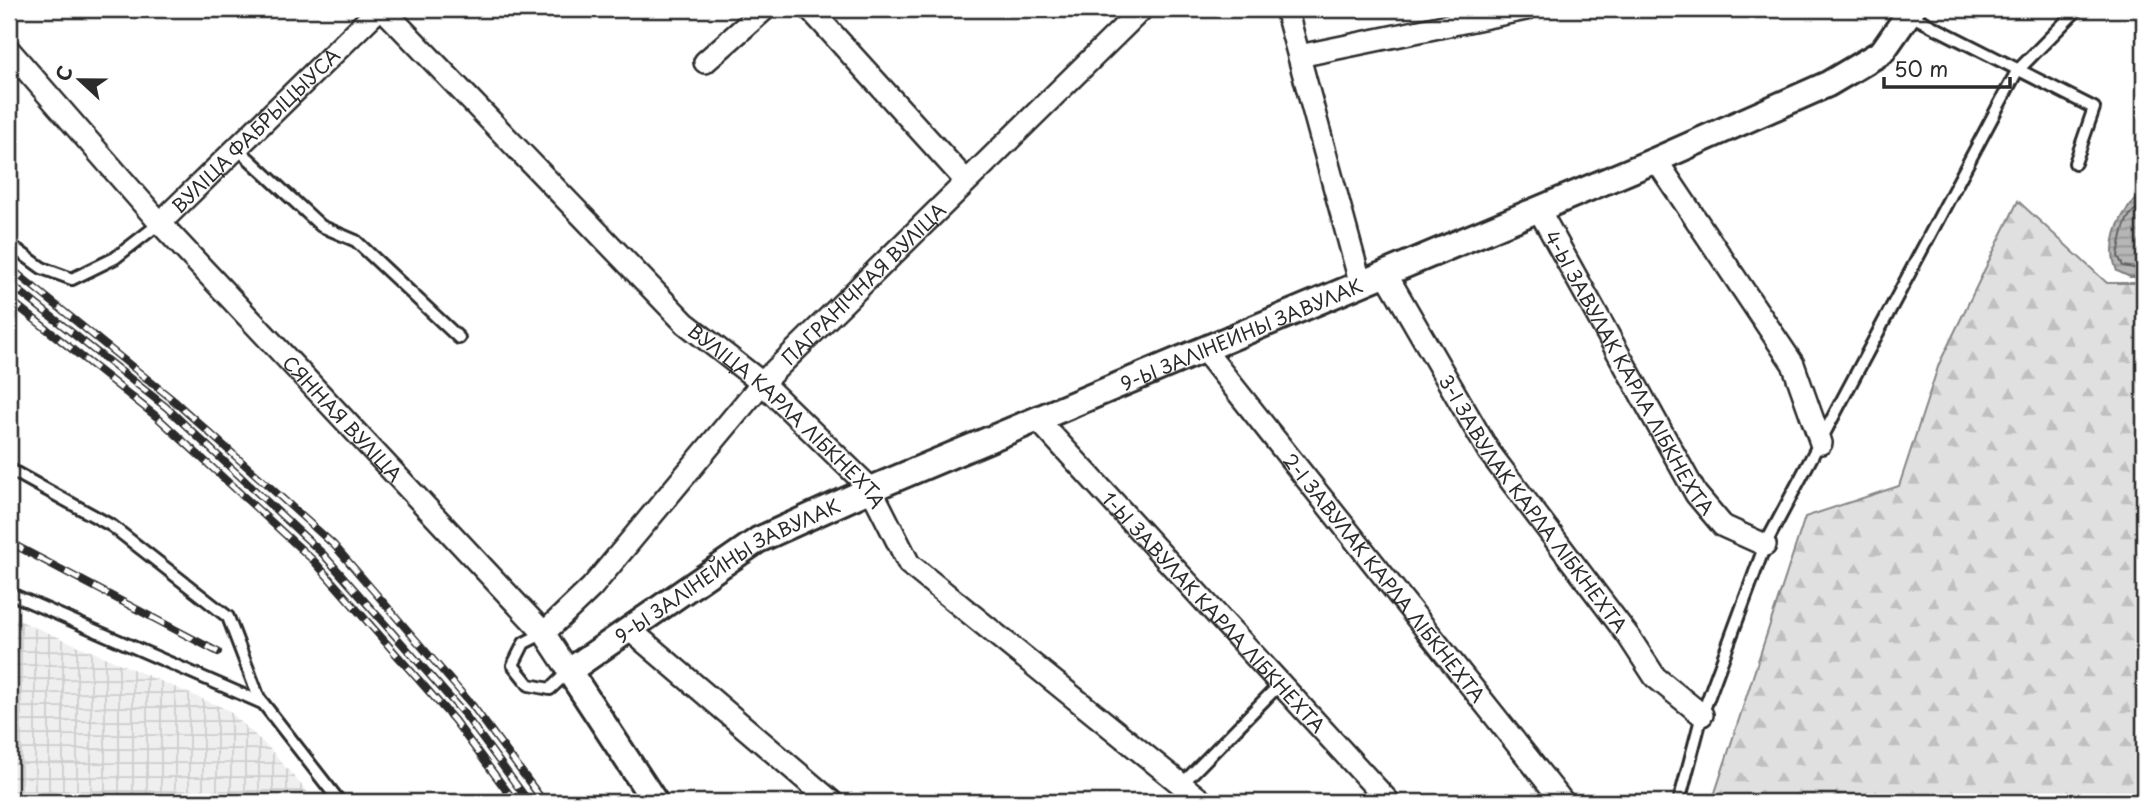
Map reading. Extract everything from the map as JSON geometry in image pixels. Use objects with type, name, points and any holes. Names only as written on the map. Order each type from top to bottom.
[{"type":"street","name":"ВУЛІЦА ФАБРЫЦЫУСА","points":[[160,223],[381,9]]},
{"type":"street","name":"ВУЛІЦА КАРЛА ЛІБКНЕХТА","points":[[381,9],[685,323],[762,383],[871,489],[909,564],[1203,802]]},
{"type":"street","points":[[705,62],[765,9]]},
{"type":"street","points":[[810,9],[966,181]]},
{"type":"street","name":"ПАГРАНІЧНАЯ ВУЛІЦА","points":[[544,634],[592,587],[762,383],[1142,9]]},
{"type":"street","points":[[1286,9],[1361,285]]},
{"type":"street","points":[[1299,56],[1526,9]]},
{"type":"street","name":"9-Ы ЗАЛІНЕЙНЫ ЗАВУЛАК","points":[[569,671],[758,540],[871,489],[1361,285],[1828,84],[1882,52],[1911,12]]},
{"type":"street","name":"СЯННАЯ ВУЛІЦА","points":[[9,50],[160,223],[544,634],[655,802]]},
{"type":"street","points":[[1656,160],[1793,364],[1821,443]]},
{"type":"street","name":"4-Ы ЗАВУЛАК КАРЛА ЛІБКНЕХТА","points":[[1539,209],[1696,494],[1723,526],[1765,545]]},
{"type":"street","name":"3-І ЗАВУЛАК КАРЛА ЛІБКНЕХТА","points":[[1386,274],[1489,452],[1629,637],[1655,677],[1702,715]]},
{"type":"street","name":"2-І ЗАВУЛАК КАРЛА ЛІБКНЕХТА","points":[[1205,351],[1563,802]]},
{"type":"street","name":"1-Ы ЗАВУЛАК КАРЛА ЛІБКНЕХТА","points":[[1039,421],[1389,802]]},
{"type":"street","points":[[629,629],[832,802]]},
{"type":"lane","points":[[1679,802],[1702,715],[1765,545],[2017,71],[2078,9]]},
{"type":"lane","points":[[1911,12],[2017,71],[2094,108],[2075,163]]},
{"type":"lane","points":[[236,147],[321,226],[356,241],[459,338]]},
{"type":"lane","points":[[9,244],[42,268],[72,279],[115,258],[160,223]]},
{"type":"lane","points":[[9,469],[112,526],[228,617],[262,703],[340,802]]},
{"type":"lane","points":[[9,593],[262,703]]},
{"type":"lane","points":[[544,634],[524,643],[513,665],[529,685],[550,688],[569,671]]},
{"type":"lane","points":[[1181,785],[1279,685]]},
{"type":"shaded area","points":[[9,616],[228,710],[269,748],[316,802],[9,802]]},
{"type":"green space","points":[[2018,201],[2107,283],[2144,283],[2144,802],[1712,802],[1805,517],[1899,486],[1939,364]]},
{"type":"water","points":[[2135,200],[2144,200],[2143,277],[2130,277],[2117,271],[2114,262],[2114,243],[2119,224]]},
{"type":"railway","points":[[9,267],[172,399],[334,545],[472,705],[544,802]]},
{"type":"railway","points":[[9,283],[166,407],[323,554],[465,715],[529,802]]},
{"type":"railway","points":[[9,299],[157,417],[314,561],[454,720],[515,802]]},
{"type":"railway","points":[[9,542],[218,652]]}]
